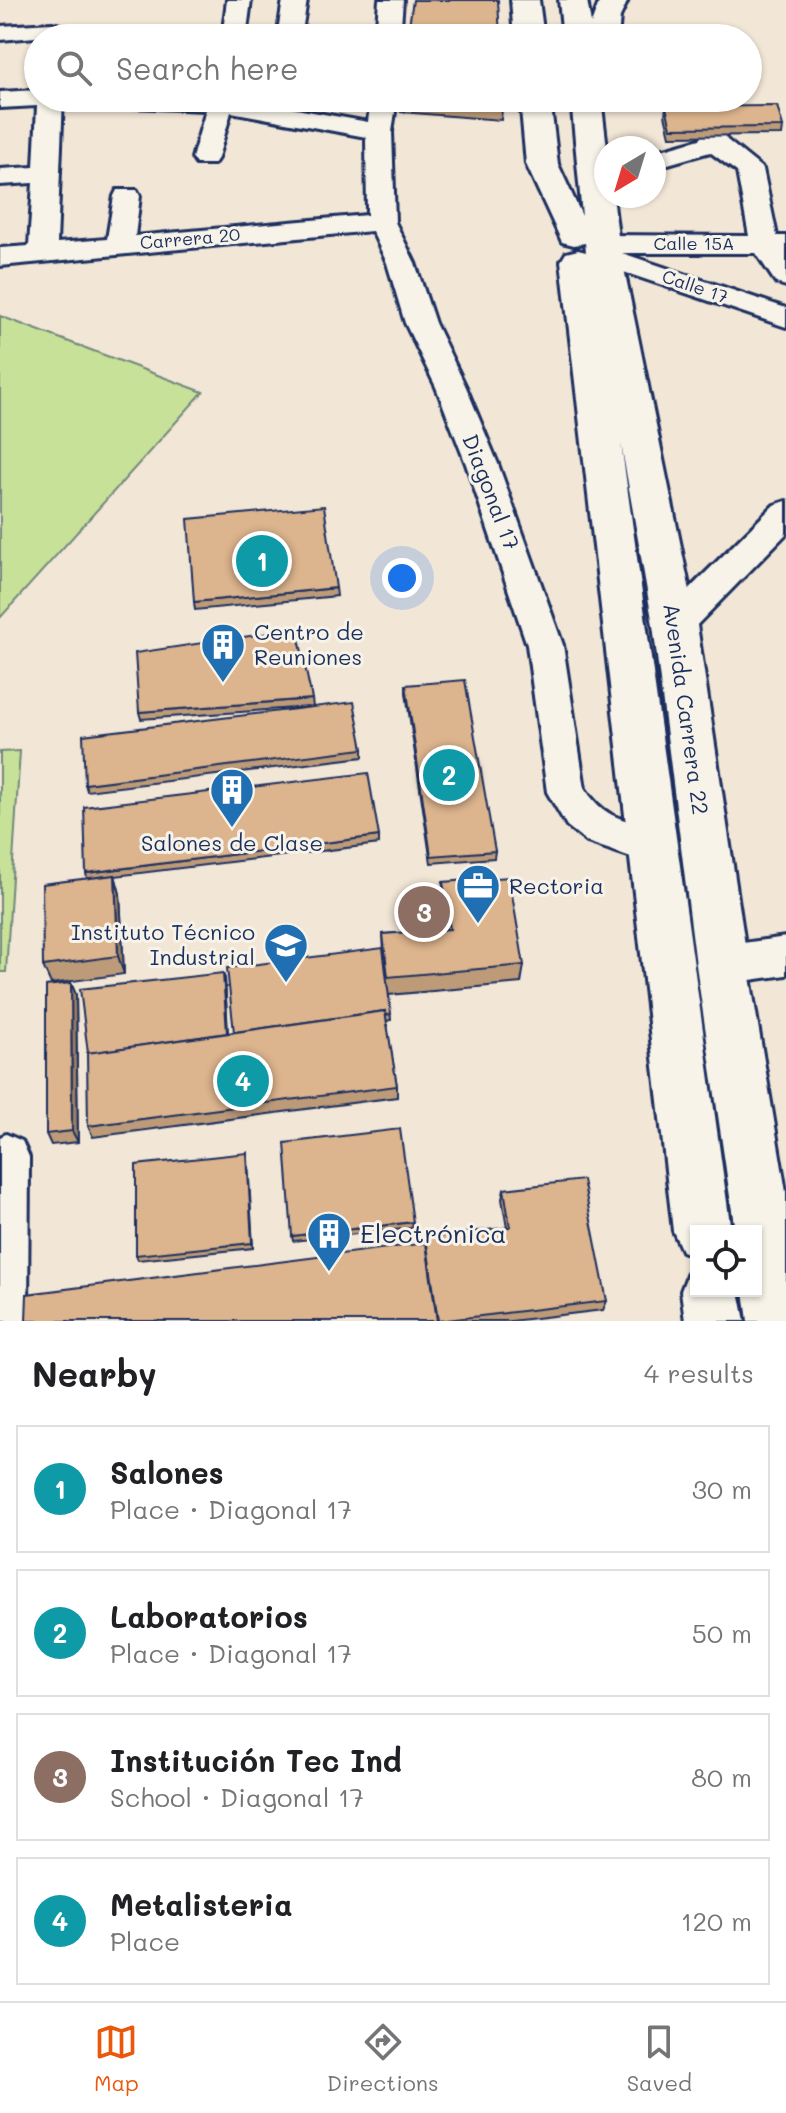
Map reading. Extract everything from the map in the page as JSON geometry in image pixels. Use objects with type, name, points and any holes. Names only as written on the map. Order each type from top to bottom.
[{"type":"main road","points":[[525,0],[528,24]]},
{"type":"main road","points":[[544,0],[547,24]]},
{"type":"main road","points":[[573,0],[576,24]]},
{"type":"main road","points":[[605,24],[614,0]]},
{"type":"main road","points":[[536,112],[542,164],[599,233]]},
{"type":"main road","name":"Avenida Carrera 22","points":[[566,112],[592,151]]},
{"type":"main road","name":"Avenida Carrera 22","points":[[588,112],[651,843],[701,1225]]},
{"type":"main road","points":[[592,151],[606,112]]},
{"type":"main road","name":"Avenida Carrera 22","points":[[599,233],[675,625],[722,965],[778,1321]]},
{"type":"main road","points":[[711,1297],[715,1321]]},
{"type":"street","points":[[53,24],[54,0]]},
{"type":"street","points":[[236,24],[239,0]]},
{"type":"street","points":[[291,24],[295,0]]},
{"type":"street","points":[[389,24],[391,0]]},
{"type":"street","points":[[0,33],[24,33]]},
{"type":"street","points":[[0,100],[24,99]]},
{"type":"street","points":[[43,253],[49,112]]},
{"type":"street","points":[[205,158],[219,112]]},
{"type":"street","points":[[278,112],[379,132]]},
{"type":"street","name":"Diagonal 17","points":[[382,112],[379,132],[381,222],[401,263],[420,323],[451,387],[482,464],[545,645],[566,792],[578,813],[598,830],[624,840],[651,843]]},
{"type":"street","points":[[666,152],[710,123],[750,169],[786,277]]},
{"type":"street","points":[[0,177],[46,174]]},
{"type":"street","points":[[120,245],[127,196]]},
{"type":"street","name":"Carrera 20","points":[[0,257],[381,222]]},
{"type":"street","name":"Calle 15A","points":[[599,233],[776,245]]},
{"type":"street","name":"Calle 17","points":[[599,233],[786,318]]},
{"type":"street","points":[[675,625],[785,514]]},
{"type":"street","points":[[722,965],[786,956]]},
{"type":"street","points":[[4,1321],[6,1157]]},
{"type":"green space","points":[[0,316],[203,392],[0,618]]},
{"type":"green space","points":[[20,751],[6,972],[0,972],[0,752]]},
{"type":"building","points":[[413,0],[498,0],[499,24],[409,24]]},
{"type":"building","points":[[762,106],[777,106],[783,127],[671,128],[667,112],[762,112]]},
{"type":"building","points":[[324,506],[336,588],[194,602],[188,519]]},
{"type":"building","name":"Centro de Reuniones","points":[[297,629],[312,699],[139,712],[135,653]]},
{"type":"building","points":[[465,680],[495,851],[431,856],[406,685]]},
{"type":"building","name":"Salones de Clase","points":[[354,702],[363,749],[85,784],[83,735]]},
{"type":"building","name":"Salones de Clase","points":[[368,773],[379,836],[86,873],[84,807]]},
{"type":"building","points":[[115,875],[118,956],[43,966],[42,884]]},
{"type":"building","name":"Rectoria","points":[[509,877],[524,965],[388,977],[383,934],[450,929],[443,882]]},
{"type":"building","points":[[383,948],[391,1014],[385,1015],[385,1011],[234,1032],[227,968]]},
{"type":"building","points":[[223,973],[227,1033],[88,1053],[80,989]]},
{"type":"building","points":[[71,983],[72,1131],[46,1134],[46,986]]},
{"type":"building","points":[[385,1011],[397,1086],[88,1126],[87,1053]]},
{"type":"building","points":[[400,1129],[413,1222],[292,1236],[285,1143]]},
{"type":"building","points":[[247,1153],[252,1243],[136,1255],[136,1165]]},
{"type":"building","points":[[583,1180],[607,1301],[438,1321],[426,1238],[510,1227],[504,1189]]},
{"type":"building","name":"Electrónica","points":[[426,1243],[437,1321],[26,1321],[27,1294]]},
{"type":"place","name":"Salones","points":[[262,561]]},
{"type":"place","name":"Centro de Reuniones","points":[[223,684]]},
{"type":"place","name":"Laboratorios","points":[[449,775]]},
{"type":"place","name":"Salones de Clase","points":[[232,829]]},
{"type":"place","name":"Institución Tec Ind","points":[[424,912]]},
{"type":"place","name":"Rectoria","points":[[478,925]]},
{"type":"place","name":"Instituto Técnico Industrial","points":[[286,984]]},
{"type":"place","name":"Metalisteria","points":[[243,1081]]},
{"type":"place","name":"Electrónica","points":[[329,1273]]}]
